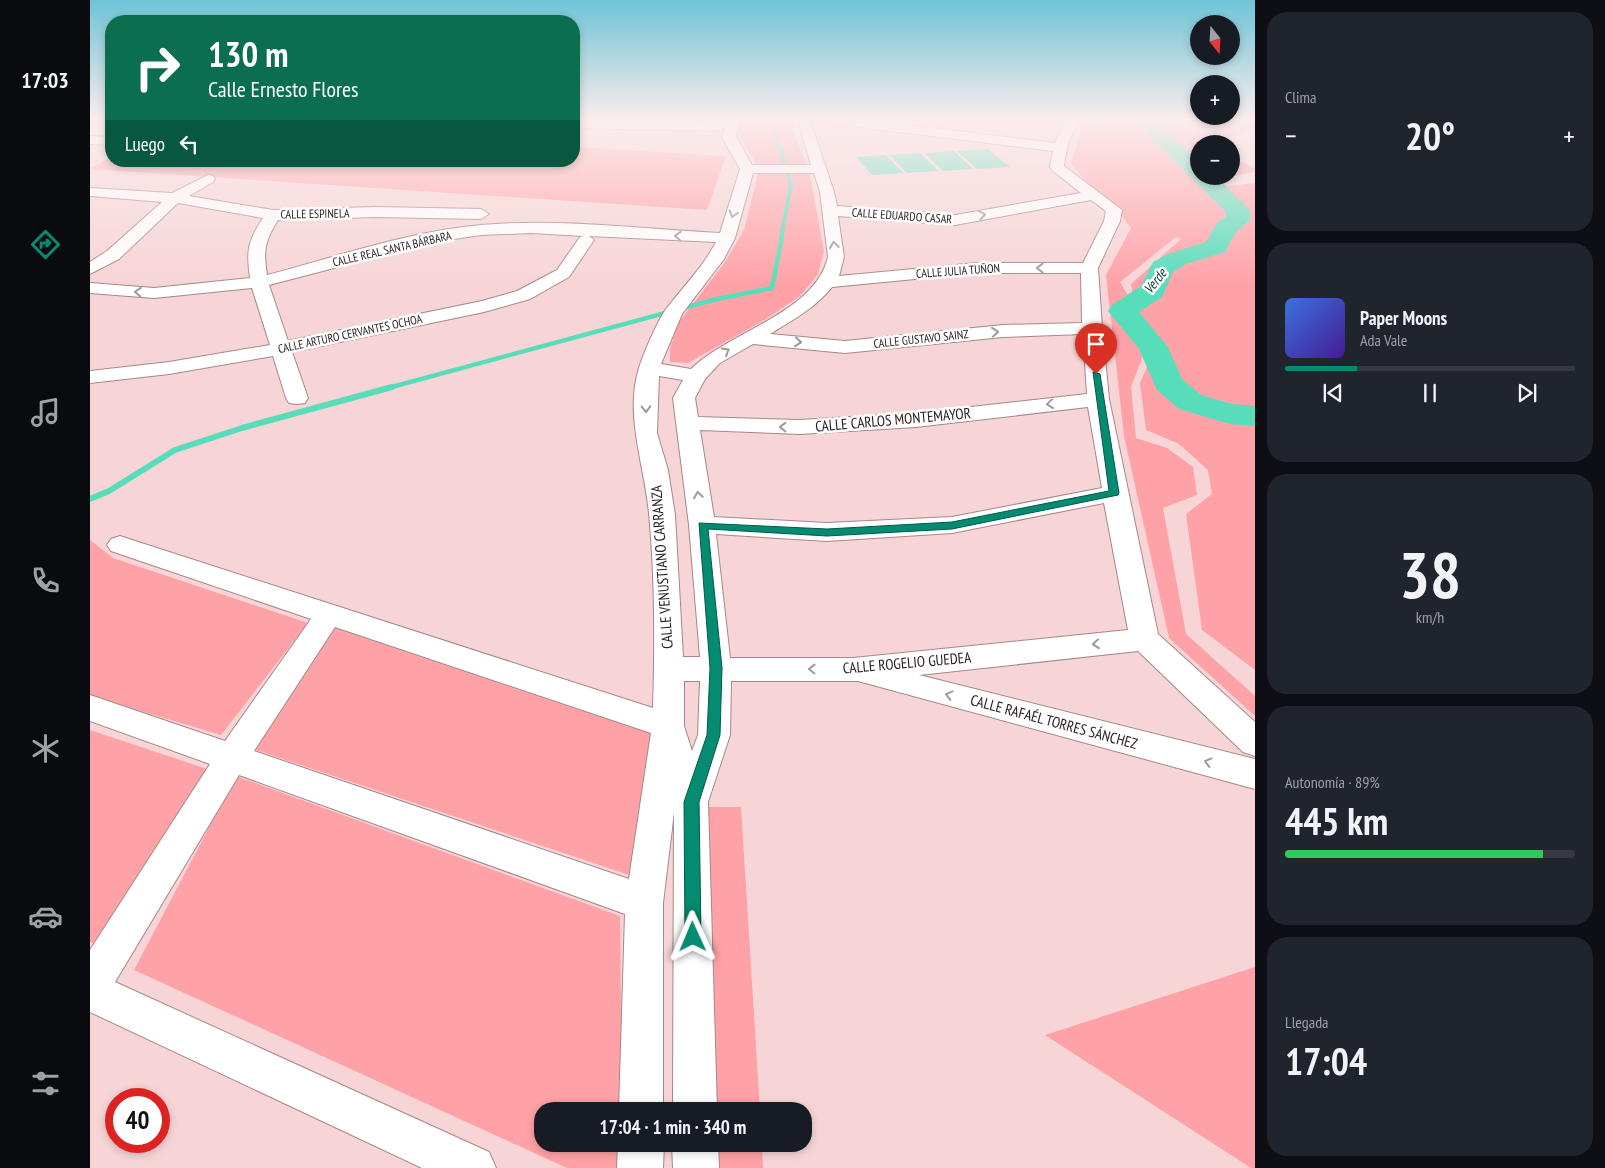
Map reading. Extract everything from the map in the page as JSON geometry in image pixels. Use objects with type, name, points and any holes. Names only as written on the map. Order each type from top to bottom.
[{"type":"street","name":"CALLE VENUSTIANO CARRANZA","points":[[695,1102],[691,802],[668,726],[669,669],[662,515],[656,470],[646,433],[646,394],[649,368],[677,308],[718,255],[727,238],[745,175]]},
{"type":"street","name":"CALLE VENUSTIANO CARRANZA","points":[[691,802],[714,735],[716,668],[702,525],[686,423],[684,398],[696,376],[713,358],[797,310],[815,296],[828,282],[836,257],[829,210],[812,175]]},
{"type":"street","points":[[1067,175],[1114,210],[1112,221],[1089,268],[1092,328],[1098,398],[1114,493],[1144,639],[1255,742]]},
{"type":"street","points":[[90,269],[113,255],[175,198],[208,179]]},
{"type":"street","name":"CALLE ESPINELA","points":[[90,192],[175,198],[273,215],[297,216],[376,212],[483,221]]},
{"type":"street","name":"CALLE EDUARDO CASAR","points":[[829,210],[894,217],[955,220],[1093,195]]},
{"type":"street","points":[[273,215],[259,237],[255,254],[260,287],[282,348],[297,398]]},
{"type":"street","name":"CALLE REAL SANTA BÁRBARA","points":[[90,302],[152,305],[260,287],[437,245],[483,221],[531,228],[727,238]]},
{"type":"street","name":"CALLE REAL SANTA BÁRBARA","points":[[483,221],[529,237],[586,240],[718,255]]},
{"type":"street","name":"CALLE ARTURO CERVANTES OCHOA","points":[[90,377],[136,373],[282,348],[498,302],[534,290],[561,276],[586,240]]},
{"type":"street","name":"CALLE JULIA TUÑON","points":[[828,282],[977,268],[1089,268]]},
{"type":"street","name":"CALLE REAL SANTA BÁRBARA","points":[[90,288],[154,293],[260,287]]},
{"type":"street","name":"CALLE GUSTAVO SAINZ","points":[[750,338],[845,347],[1003,331],[1092,328]]},
{"type":"street","points":[[649,368],[696,376]]},
{"type":"street","name":"CALLE CARLOS MONTEMAYOR","points":[[686,423],[800,427],[916,420],[1098,398]]},
{"type":"street","points":[[702,525],[827,532],[952,525],[1114,493]]},
{"type":"street","points":[[120,544],[668,726],[644,903],[641,1102]]},
{"type":"street","points":[[90,986],[232,758],[329,614]]},
{"type":"street","name":"CALLE ROGELIO GUEDEA","points":[[669,669],[853,670],[1144,639]]},
{"type":"street","name":"CALLE RAFAÉL TORRES SÁNCHEZ","points":[[853,670],[1255,774]]},
{"type":"street","points":[[90,708],[644,903]]},
{"type":"street","points":[[90,991],[472,1168]]},
{"type":"street","points":[[640,1168],[641,1152]]},
{"type":"street","points":[[696,1152],[696,1168]]},
{"type":"shaded area","points":[[173,175],[719,175],[707,210]]},
{"type":"shaded area","points":[[758,175],[810,175],[824,251],[818,274],[800,296],[766,319],[688,363],[670,362],[670,348],[679,322],[725,262],[744,230]]},
{"type":"shaded area","points":[[1080,175],[1190,175],[1190,185],[1223,185],[1223,187],[1255,183],[1255,670],[1202,630],[1186,514],[1212,494],[1208,470],[1179,444],[1146,430],[1140,383],[1158,341],[1136,313],[1131,284],[1181,239],[1176,237],[1120,282],[1129,297],[1116,310],[1146,348],[1131,387],[1136,438],[1167,448],[1193,467],[1197,495],[1163,508],[1186,634],[1255,696],[1255,716],[1169,638],[1124,436],[1106,275],[1131,228],[1116,208],[1088,186]]},
{"type":"shaded area","points":[[90,540],[113,558],[308,623],[221,735],[90,696]]},
{"type":"shaded area","points":[[330,626],[652,734],[632,876],[253,749]]},
{"type":"shaded area","points":[[90,730],[210,770],[98,945],[90,942]]},
{"type":"shaded area","points":[[236,776],[620,916],[622,1102],[534,1102],[534,1152],[623,1152],[623,1168],[567,1168],[134,970]]},
{"type":"shaded area","points":[[705,807],[741,807],[759,1102],[713,1102]]},
{"type":"shaded area","points":[[1255,967],[1255,1168],[1251,1168],[1045,1035]]},
{"type":"shaded area","points":[[714,1152],[762,1152],[763,1168],[714,1168]]},
{"type":"waterway","points":[[781,237],[791,185],[788,175]]},
{"type":"waterway","name":"Verde","points":[[1211,185],[1238,211],[1238,220],[1226,228],[1216,247],[1177,259],[1162,268],[1152,291],[1122,311],[1153,347],[1168,383],[1190,402],[1229,414],[1255,416]]},
{"type":"waterway","points":[[388,388],[717,299],[772,288],[782,236]]},
{"type":"waterway","points":[[90,499],[109,491],[175,450],[242,428],[392,387]]},
{"type":"route","points":[[693,937],[691,802],[714,735],[716,668],[702,525],[827,532],[952,525],[1114,493],[1098,398],[1096,374]]}]
